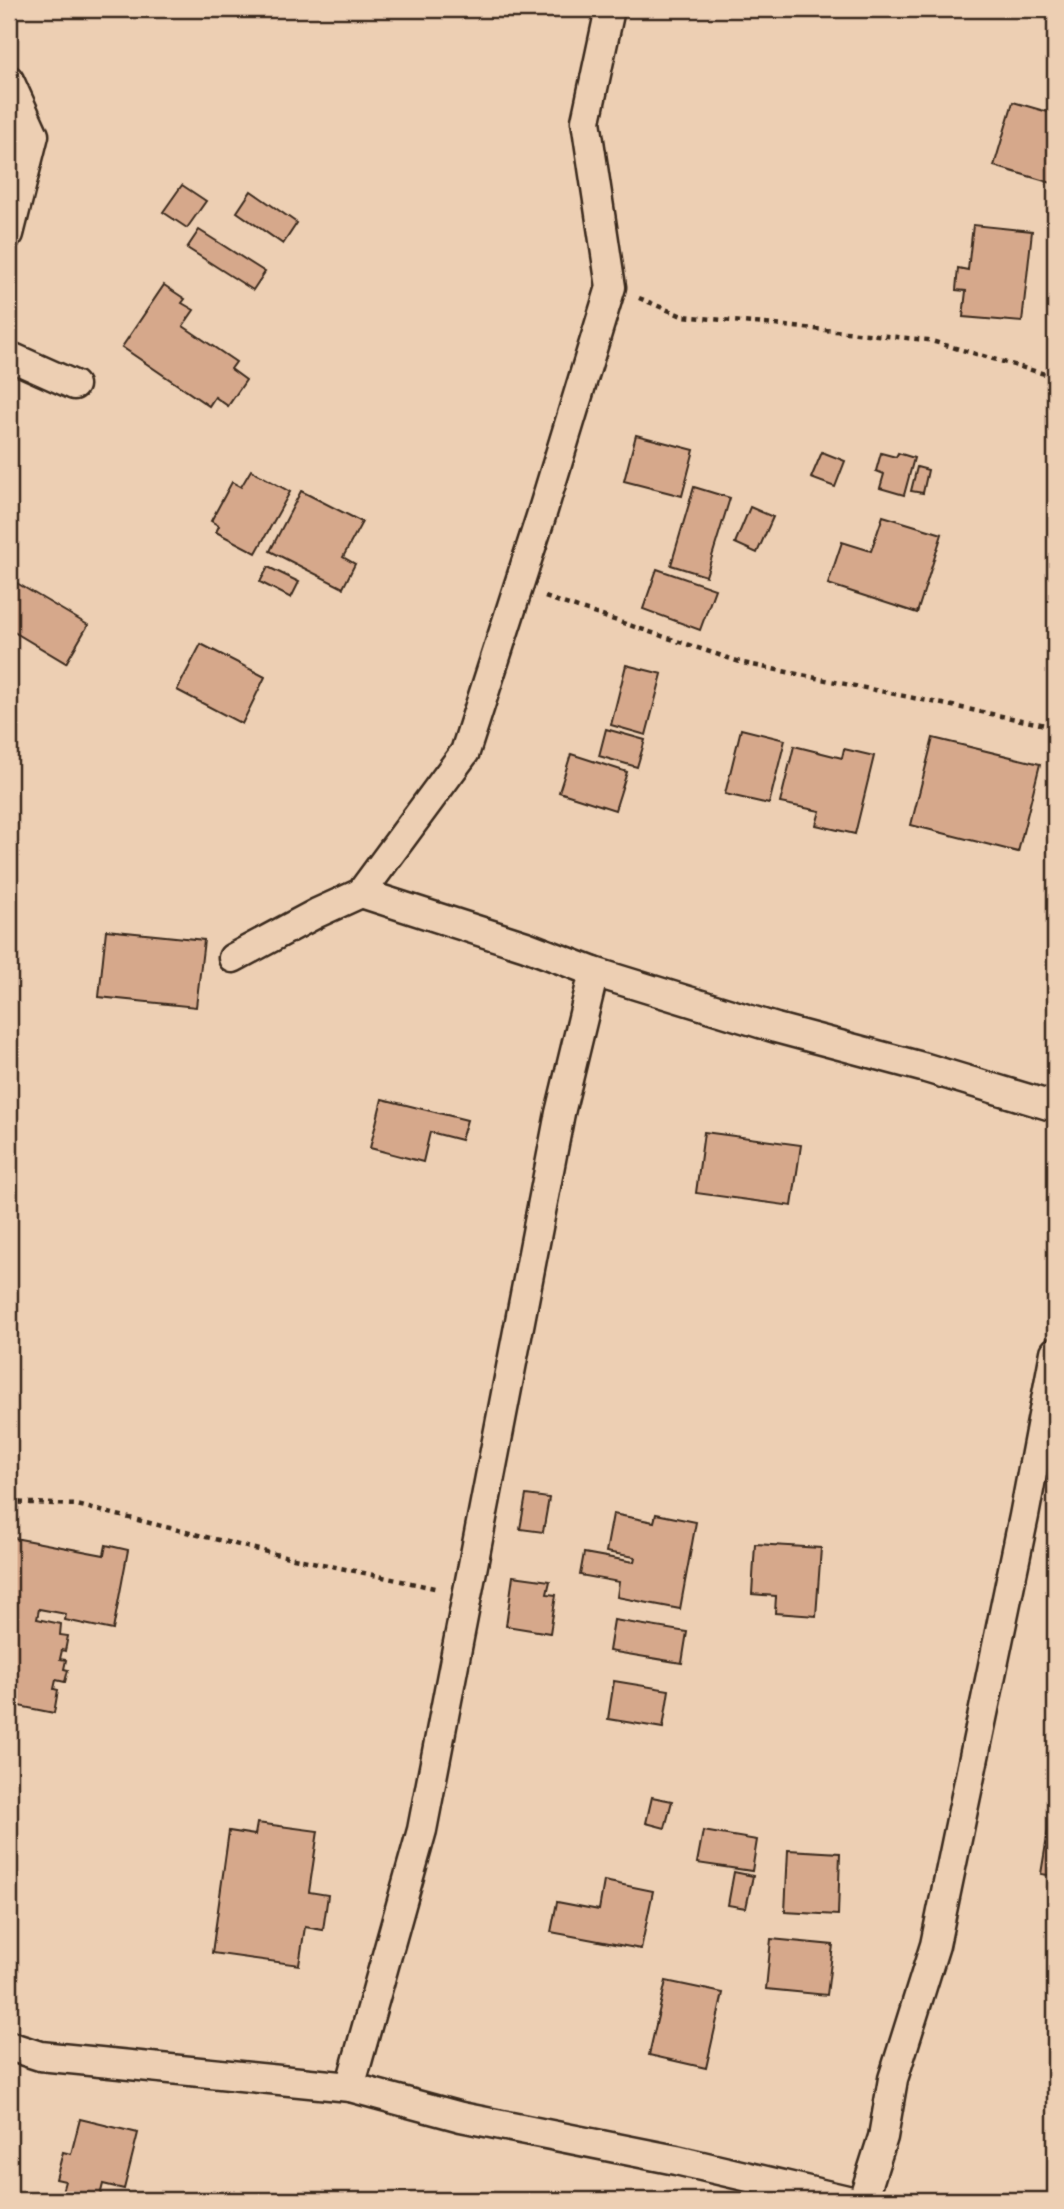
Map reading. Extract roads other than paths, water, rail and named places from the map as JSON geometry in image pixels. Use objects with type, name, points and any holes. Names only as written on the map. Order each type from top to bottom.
[{"type":"street","points":[[233,958],[360,893],[465,752],[611,286],[586,121],[610,9]]},
{"type":"street","points":[[9,80],[34,135],[9,234]]},
{"type":"street","points":[[9,356],[74,385]]},
{"type":"street","points":[[360,893],[526,946],[594,972],[776,1028],[926,1068],[1055,1107]]},
{"type":"street","points":[[350,2087],[422,1830],[560,1112],[594,972]]},
{"type":"street","points":[[863,2200],[883,2137],[893,2079],[935,1945],[1024,1516],[1055,1352]]},
{"type":"street","points":[[9,2046],[40,2056],[350,2087],[461,2117],[676,2160],[846,2200]]}]
